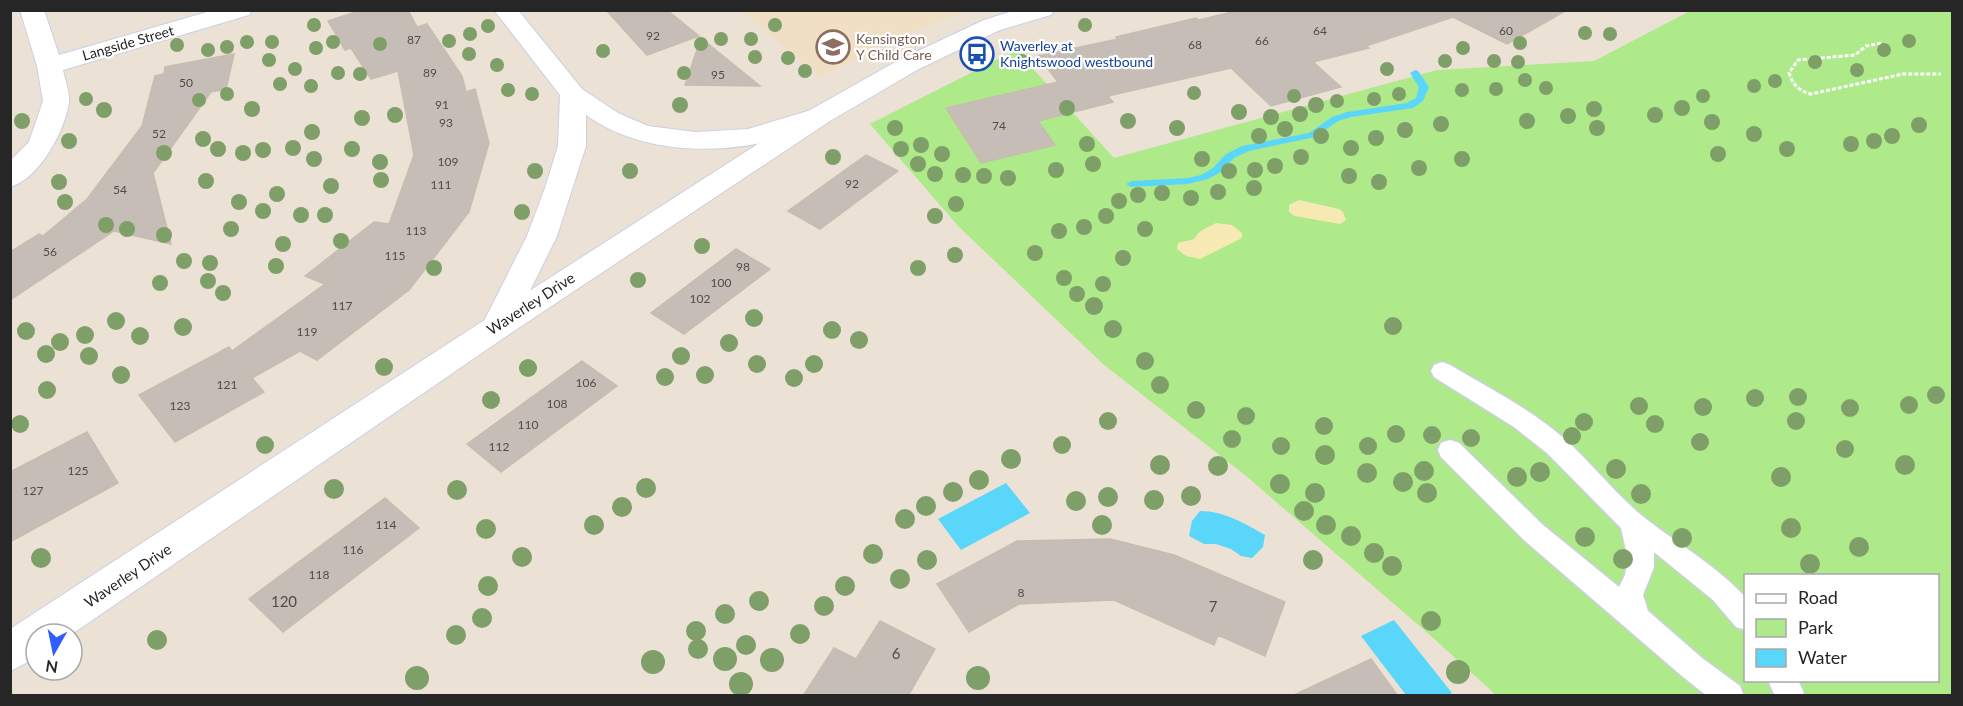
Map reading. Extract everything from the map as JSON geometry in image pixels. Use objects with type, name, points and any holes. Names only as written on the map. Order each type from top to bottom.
[{"type":"street","points":[[10,178],[42,144],[56,101],[50,66],[32,10]]},
{"type":"street","name":"Langside Street","points":[[50,66],[241,10]]},
{"type":"street","points":[[505,10],[573,94],[609,119],[642,134],[695,140],[750,137],[821,115]]},
{"type":"street","name":"Waverley Drive","points":[[56,622],[497,327],[821,115],[908,65],[981,30],[1043,10]]},
{"type":"street","points":[[497,327],[542,236],[559,188],[572,146],[573,94]]},
{"type":"street","name":"Waverley Drive","points":[[10,652],[24,643]]},
{"type":"lane","points":[[1442,371],[1522,420],[1556,446],[1632,522],[1669,548],[1723,592],[1744,616]]},
{"type":"lane","points":[[1450,450],[1534,533],[1692,667],[1730,696]]},
{"type":"lane","points":[[1632,522],[1643,552],[1639,576],[1629,595],[1637,619]]},
{"type":"lane","points":[[1783,682],[1791,696]]},
{"type":"path","points":[[1881,43],[1866,46],[1855,55],[1798,60],[1789,74],[1792,83],[1802,92],[1811,94],[1903,74],[1941,74]]},
{"type":"shaded area","name":"Kensington Y Child Care","points":[[741,11],[967,11],[904,35],[820,77]]},
{"type":"green space","points":[[1690,11],[1952,11],[1952,695],[1496,695],[1245,475],[1103,364],[958,226],[870,124],[1016,50],[1114,158],[1437,70],[1594,61]]},
{"type":"sand","points":[[1299,200],[1339,209],[1346,220],[1340,224],[1294,216],[1289,212],[1289,205]]},
{"type":"sand","points":[[1216,223],[1232,225],[1242,233],[1242,238],[1200,259],[1186,256],[1177,249],[1178,243],[1194,239],[1199,232]]},
{"type":"water","points":[[1006,483],[1030,513],[961,550],[938,519]]},
{"type":"water","points":[[1200,511],[1226,515],[1265,535],[1263,547],[1252,558],[1241,556],[1231,549],[1216,544],[1204,544],[1189,536],[1192,521]]},
{"type":"water","points":[[1394,620],[1452,693],[1406,695],[1361,636]]},
{"type":"building","points":[[362,10],[408,10],[417,27],[427,24],[462,76],[466,92],[475,89],[489,143],[469,212],[409,290],[317,360],[300,351],[252,378],[264,392],[175,442],[139,395],[229,347],[232,351],[325,284],[305,276],[374,222],[389,224],[414,155],[398,71],[371,79],[351,48],[345,50],[328,21]]},
{"type":"building","points":[[606,10],[667,10],[699,36],[647,55]]},
{"type":"building","points":[[1240,10],[1567,10],[1507,44],[1453,17],[1366,46],[1369,48],[1313,62],[1341,87],[1271,106],[1231,68],[1108,96],[1113,102],[1038,121],[1055,145],[981,163],[946,108],[1058,82],[1038,56],[1118,39],[1116,37],[1196,18],[1199,20]]},
{"type":"building","points":[[701,38],[760,86],[685,85]]},
{"type":"building","points":[[234,54],[226,89],[211,92],[153,173],[171,244],[114,231],[10,300],[10,252],[39,234],[43,236],[87,199],[142,126],[155,76],[164,74],[165,67]]},
{"type":"building","points":[[866,155],[898,171],[820,229],[788,211]]},
{"type":"building","points":[[736,249],[770,269],[684,334],[651,313]]},
{"type":"building","points":[[582,361],[617,386],[501,472],[467,444]]},
{"type":"building","points":[[87,432],[118,483],[10,542],[10,472]]},
{"type":"building","points":[[385,498],[419,528],[283,632],[249,599]]},
{"type":"building","points":[[1110,539],[1174,555],[1285,602],[1265,656],[1218,635],[1214,645],[1114,600],[1019,604],[969,632],[937,584],[1017,541]]},
{"type":"building","points":[[880,621],[935,649],[908,696],[803,696],[834,648],[856,659]]},
{"type":"building","points":[[1371,659],[1398,696],[1292,696]]},
{"type":"waterway","points":[[1131,184],[1188,181],[1204,177],[1217,170],[1230,156],[1246,148],[1312,135],[1335,119],[1350,114],[1410,106],[1420,99],[1424,87],[1415,73]]},
{"type":"place","name":"Kensington Y Child Care","points":[[833,47]]},
{"type":"place","name":"Waverley at Knightswood westbound","points":[[977,54]]}]
